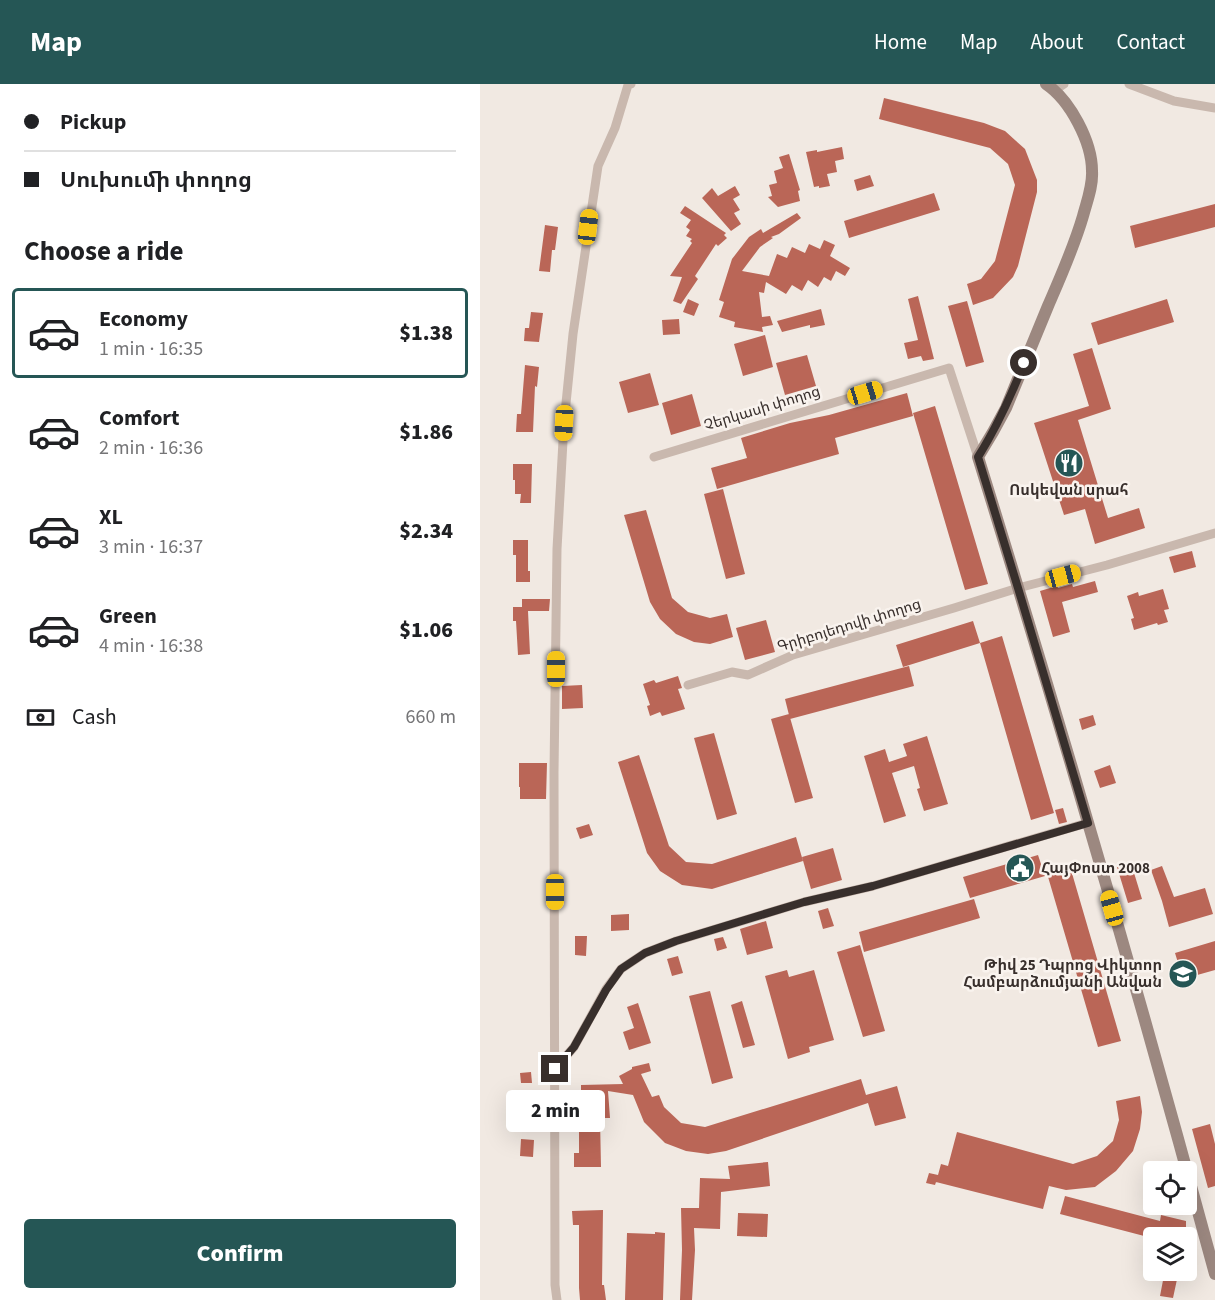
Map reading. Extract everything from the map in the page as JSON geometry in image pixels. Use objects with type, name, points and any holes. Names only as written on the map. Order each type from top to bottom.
[{"type":"street","points":[[557,1300],[555,1285],[554,770],[556,549],[564,423],[573,334],[597,166],[615,128],[628,85],[631,84]]},
{"type":"street","points":[[1129,84],[1174,101],[1215,108]]},
{"type":"street","points":[[1055,86],[1075,118],[1087,144],[1092,171],[1089,193],[1077,235],[1006,408],[978,457],[1088,823],[1165,1089],[1215,1274]]},
{"type":"street","name":"Չերկասի փողոց","points":[[654,457],[949,368],[978,457]]},
{"type":"street","name":"Գրիբոյեդովի փողոց","points":[[688,685],[732,672],[748,675],[793,655],[1018,588],[1215,533]]},
{"type":"street","points":[[555,1069],[574,1047],[606,990],[621,969],[645,953],[676,941],[804,902],[873,886],[1088,823]]},
{"type":"building","points":[[884,98],[984,123],[1005,131],[1025,149],[1037,180],[1037,192],[1018,266],[1013,277],[993,298],[973,305],[967,284],[981,279],[995,261],[1015,185],[1008,164],[990,148],[879,119]]},
{"type":"building","points":[[842,147],[844,159],[835,161],[837,172],[827,174],[830,186],[814,187],[806,152]]},
{"type":"building","points":[[789,154],[800,190],[798,191],[800,201],[778,207],[768,197],[772,196],[769,185],[777,183],[774,171],[783,168],[779,157]]},
{"type":"building","points":[[870,175],[874,186],[857,191],[854,180]]},
{"type":"building","points":[[735,186],[740,195],[733,199],[740,210],[734,213],[741,224],[731,231],[702,198],[712,188],[718,196]]},
{"type":"building","points":[[934,193],[940,210],[849,238],[844,221]]},
{"type":"building","points":[[1215,204],[1215,227],[1135,248],[1130,226]]},
{"type":"building","points":[[685,206],[726,233],[724,235],[727,238],[718,246],[716,244],[695,276],[698,279],[681,304],[673,301],[682,277],[670,276],[692,243],[690,241],[692,239],[686,236],[690,230],[686,227],[691,220],[680,213]]},
{"type":"building","points":[[797,213],[801,218],[771,237],[773,238],[760,247],[742,271],[769,276],[777,254],[787,258],[792,247],[805,253],[809,244],[820,249],[824,240],[835,245],[830,256],[850,268],[845,276],[836,271],[831,281],[824,277],[818,287],[808,280],[802,291],[792,285],[786,294],[766,282],[764,293],[759,292],[762,317],[770,316],[773,325],[762,327],[763,332],[734,327],[735,322],[719,317],[724,302],[719,300],[732,259],[749,237],[761,229],[763,233]]},
{"type":"building","points":[[545,225],[558,227],[555,250],[552,250],[550,272],[539,271]]},
{"type":"building","points":[[918,296],[934,359],[923,361],[921,356],[908,359],[904,343],[918,340],[908,299]]},
{"type":"building","points":[[688,299],[699,304],[694,316],[683,312]]},
{"type":"building","points":[[1167,299],[1174,322],[1098,345],[1091,323]]},
{"type":"building","points":[[967,301],[984,362],[966,367],[948,306]]},
{"type":"building","points":[[821,309],[825,325],[810,328],[810,325],[782,332],[777,321]]},
{"type":"building","points":[[531,312],[543,313],[539,342],[524,341],[525,328],[529,328]]},
{"type":"building","points":[[679,319],[680,334],[663,335],[662,320]]},
{"type":"building","points":[[765,335],[773,367],[743,376],[734,344]]},
{"type":"building","points":[[1092,348],[1111,409],[1078,420],[1108,518],[1139,508],[1145,528],[1095,544],[1085,509],[1064,515],[1034,423],[1089,406],[1073,354]]},
{"type":"building","points":[[807,355],[816,386],[785,395],[776,363]]},
{"type":"building","points":[[525,365],[539,367],[537,387],[535,386],[533,432],[516,432],[517,414],[521,414]]},
{"type":"building","points":[[650,373],[659,405],[628,413],[619,382]]},
{"type":"building","points":[[907,393],[913,416],[835,438],[839,454],[717,489],[711,468],[747,458],[741,438]]},
{"type":"building","points":[[692,394],[701,426],[671,435],[662,403]]},
{"type":"building","points":[[935,406],[988,584],[965,590],[913,413]]},
{"type":"building","points":[[513,464],[532,464],[531,503],[520,503],[521,494],[515,494]]},
{"type":"building","points":[[723,489],[745,574],[726,579],[704,494]]},
{"type":"building","points":[[646,510],[672,598],[688,612],[710,618],[727,614],[733,637],[710,644],[694,642],[676,634],[660,619],[650,602],[624,515]]},
{"type":"building","points":[[513,540],[528,540],[530,582],[516,582],[516,555],[513,555]]},
{"type":"building","points":[[1192,551],[1196,567],[1174,573],[1169,557]]},
{"type":"building","points":[[1095,581],[1098,592],[1062,602],[1070,632],[1053,637],[1040,591],[1072,584],[1073,587]]},
{"type":"building","points":[[1163,589],[1169,609],[1164,610],[1168,622],[1134,630],[1131,619],[1134,618],[1127,596],[1138,592],[1139,596]]},
{"type":"building","points":[[522,599],[550,599],[549,611],[528,611],[530,654],[518,655],[513,607],[522,607]]},
{"type":"building","points":[[766,620],[775,652],[745,660],[736,628]]},
{"type":"building","points":[[973,621],[980,643],[903,667],[896,645]]},
{"type":"building","points":[[1002,636],[1054,813],[1031,820],[980,643]]},
{"type":"building","points":[[909,666],[914,686],[790,719],[785,699]]},
{"type":"building","points":[[678,676],[682,688],[678,689],[685,709],[662,716],[660,712],[650,716],[647,706],[650,705],[643,684],[654,680],[656,683]]},
{"type":"building","points":[[582,685],[583,708],[562,709],[562,686]]},
{"type":"building","points":[[789,714],[813,798],[795,803],[771,719]]},
{"type":"building","points":[[1093,715],[1096,725],[1082,730],[1079,719]]},
{"type":"building","points":[[714,733],[737,814],[717,820],[694,738]]},
{"type":"building","points":[[927,736],[948,804],[924,811],[917,789],[920,788],[914,766],[892,773],[906,816],[884,823],[864,756],[885,749],[889,762],[907,756],[903,744]]},
{"type":"building","points":[[639,755],[669,846],[686,862],[712,864],[796,837],[803,861],[712,889],[682,885],[660,871],[647,853],[618,762]]},
{"type":"building","points":[[519,763],[547,763],[546,799],[520,799]]},
{"type":"building","points":[[1110,765],[1116,783],[1100,788],[1094,771]]},
{"type":"building","points":[[1063,808],[1067,822],[1059,824],[1055,810]]},
{"type":"building","points":[[589,824],[593,835],[580,839],[576,828]]},
{"type":"building","points":[[833,848],[842,880],[811,889],[802,857]]},
{"type":"building","points":[[1038,855],[1045,876],[970,898],[963,877]]},
{"type":"building","points":[[1069,863],[1121,1041],[1098,1047],[1046,870]]},
{"type":"building","points":[[1131,863],[1142,899],[1128,903],[1117,867]]},
{"type":"building","points":[[1162,866],[1174,897],[1205,888],[1213,914],[1169,927],[1151,870]]},
{"type":"building","points":[[974,899],[980,918],[864,952],[859,932]]},
{"type":"building","points":[[828,908],[834,926],[823,929],[818,911]]},
{"type":"building","points":[[629,914],[629,930],[611,931],[611,915]]},
{"type":"building","points":[[766,921],[773,948],[747,955],[740,929]]},
{"type":"building","points":[[575,936],[587,936],[586,956],[575,955]]},
{"type":"building","points":[[723,937],[727,948],[717,951],[714,939]]},
{"type":"building","points":[[1215,941],[1215,970],[1183,979],[1175,953]]},
{"type":"building","points":[[860,945],[885,1031],[863,1037],[837,952]]},
{"type":"building","points":[[678,956],[683,973],[672,976],[667,959]]},
{"type":"building","points":[[787,970],[789,977],[814,970],[834,1040],[809,1047],[810,1052],[788,1059],[765,976]]},
{"type":"building","points":[[710,991],[733,1078],[712,1084],[689,996]]},
{"type":"building","points":[[742,1001],[755,1045],[743,1048],[731,1005]]},
{"type":"building","points":[[638,1003],[651,1043],[629,1050],[623,1032],[634,1028],[627,1007]]},
{"type":"building","points":[[649,1063],[651,1071],[641,1074],[652,1097],[659,1095],[664,1107],[681,1123],[705,1127],[861,1079],[866,1095],[897,1086],[906,1118],[875,1126],[868,1103],[726,1151],[708,1154],[686,1151],[665,1143],[644,1122],[633,1095],[608,1091],[610,1118],[600,1118],[601,1167],[574,1167],[574,1153],[579,1153],[579,1119],[577,1119],[576,1099],[581,1098],[581,1085],[623,1084],[619,1076],[632,1067]]},
{"type":"building","points":[[531,1072],[532,1083],[521,1083],[520,1073]]},
{"type":"building","points":[[1140,1096],[1142,1112],[1140,1129],[1133,1151],[1116,1171],[1095,1187],[1066,1190],[1049,1186],[1043,1209],[936,1182],[935,1185],[926,1183],[929,1173],[938,1175],[941,1164],[948,1166],[957,1132],[1073,1164],[1097,1156],[1113,1141],[1119,1120],[1116,1101]]},
{"type":"building","points":[[1210,1124],[1215,1144],[1215,1186],[1208,1188],[1192,1129]]},
{"type":"building","points":[[521,1139],[534,1140],[533,1157],[520,1156]]},
{"type":"building","points":[[768,1162],[770,1186],[721,1192],[720,1229],[694,1228],[692,1300],[680,1300],[681,1208],[699,1208],[700,1178],[730,1179],[728,1166]]},
{"type":"building","points":[[1065,1196],[1160,1221],[1161,1215],[1186,1221],[1186,1227],[1143,1227],[1143,1236],[1060,1214]]},
{"type":"building","points":[[603,1210],[602,1285],[604,1285],[606,1300],[580,1300],[579,1225],[573,1225],[572,1211]]},
{"type":"building","points":[[738,1213],[768,1214],[767,1237],[737,1236]]},
{"type":"building","points":[[655,1232],[665,1233],[663,1300],[625,1300],[627,1233],[655,1234]]},
{"type":"building","points":[[1163,1281],[1177,1281],[1173,1298],[1160,1296]]},
{"type":"place","name":"Ոսկեվան սրահ","points":[[1069,463]]},
{"type":"place","name":"ՀայՓոստ 2008","points":[[1020,868]]},
{"type":"place","name":"Թիվ 25 Դպրոց Վիկտոր Համբարձումյանի Անվան","points":[[1183,974]]},
{"type":"route","points":[[555,1069],[574,1047],[606,990],[621,969],[645,953],[729,924],[804,902],[873,886],[1088,823],[978,457],[1006,408],[1024,363]]}]
